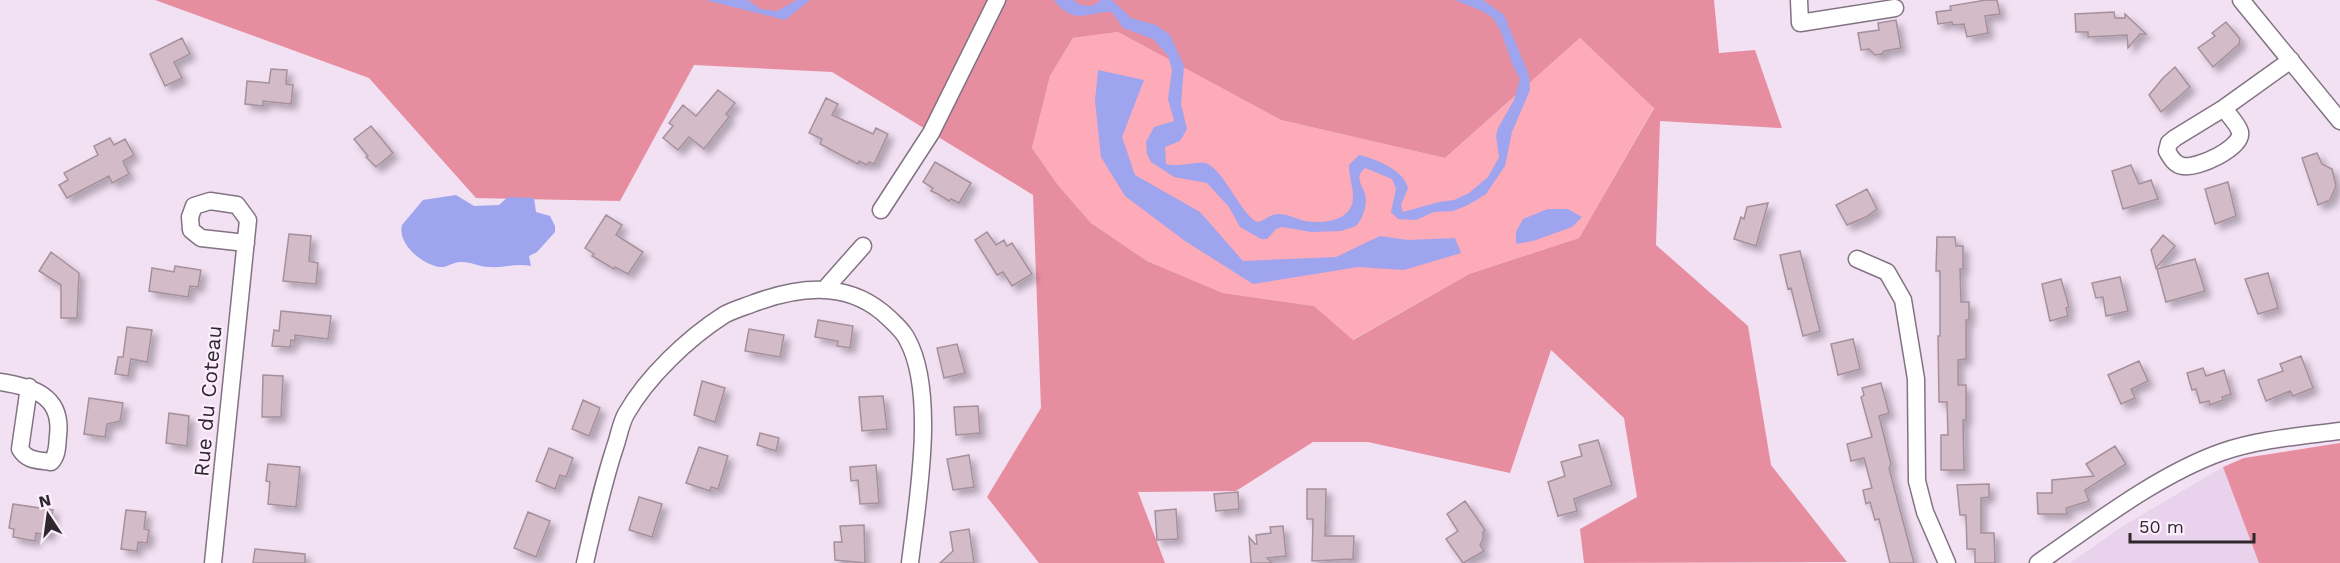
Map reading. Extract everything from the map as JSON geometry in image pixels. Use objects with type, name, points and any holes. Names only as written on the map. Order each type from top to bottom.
[{"type":"street","points":[[880,210],[931,133],[997,0]]},
{"type":"street","points":[[1799,0],[1800,23],[1895,8]]},
{"type":"street","points":[[2241,0],[2340,121]]},
{"type":"street","points":[[2224,108],[2290,60]]},
{"type":"street","name":"Rue du Coteau","points":[[213,563],[246,243]]},
{"type":"street","points":[[824,290],[863,246]]},
{"type":"street","points":[[1857,259],[1887,272],[1903,300],[1916,379],[1917,481],[1925,512],[1947,563]]},
{"type":"street","points":[[585,563],[605,476],[625,415],[652,379],[686,342],[727,314],[770,297],[809,289],[846,292],[868,300],[891,319],[906,337],[915,357],[920,379],[922,466],[910,563]]},
{"type":"street","points":[[0,382],[29,387]]},
{"type":"street","points":[[2038,563],[2140,495],[2186,468],[2223,451],[2340,431]]},
{"type":"shaded area","points":[[155,0],[1714,0],[1719,53],[1755,50],[1782,128],[1660,121],[1656,245],[1748,326],[1771,465],[1847,562],[1584,563],[1580,529],[1637,497],[1624,418],[1551,350],[1510,473],[1368,442],[1313,442],[1236,491],[1138,492],[1165,563],[1039,563],[987,497],[1041,408],[1033,195],[832,72],[694,65],[620,201],[476,198],[369,78]],"holes":[[[1118,32],[1281,120],[1445,158],[1580,38],[1654,108],[1579,238],[1469,274],[1353,340],[1314,306],[1223,293],[1147,261],[1091,223],[1058,185],[1032,148],[1050,76],[1073,38]]]},
{"type":"shaded area","points":[[1118,32],[1281,120],[1445,158],[1580,38],[1654,107],[1579,238],[1469,274],[1352,340],[1314,306],[1223,293],[1147,261],[1091,223],[1058,185],[1032,148],[1050,76],[1073,38]]},
{"type":"shaded area","points":[[2340,443],[2340,563],[2259,563],[2223,467],[2244,458]]},
{"type":"shaded area","points":[[2223,467],[2259,563],[2070,563],[2123,526]]},
{"type":"water","points":[[705,0],[748,0],[761,9],[777,11],[797,0],[810,0],[785,20]]},
{"type":"water","points":[[1054,0],[1073,0],[1081,5],[1092,6],[1101,0],[1112,0],[1131,18],[1156,25],[1170,35],[1184,66],[1181,104],[1187,129],[1180,141],[1165,147],[1166,164],[1208,164],[1221,176],[1245,211],[1257,222],[1278,214],[1313,222],[1329,221],[1343,216],[1352,205],[1353,197],[1349,165],[1359,155],[1381,162],[1401,176],[1408,188],[1401,205],[1403,212],[1454,200],[1469,193],[1488,177],[1499,157],[1496,136],[1498,128],[1514,100],[1520,79],[1493,18],[1455,0],[1483,0],[1504,15],[1529,75],[1530,90],[1512,132],[1505,166],[1486,194],[1468,205],[1453,211],[1434,212],[1416,220],[1398,219],[1391,212],[1396,189],[1392,179],[1365,168],[1359,178],[1366,198],[1365,207],[1356,226],[1341,231],[1311,232],[1282,227],[1276,229],[1267,239],[1261,239],[1240,227],[1229,207],[1207,183],[1174,177],[1151,162],[1147,154],[1146,142],[1154,127],[1174,121],[1168,99],[1172,70],[1168,56],[1153,39],[1123,28],[1112,12],[1075,15],[1061,8]]},
{"type":"water","points":[[1098,70],[1144,80],[1122,137],[1135,175],[1200,212],[1243,261],[1336,257],[1380,236],[1408,240],[1455,238],[1461,253],[1404,270],[1358,267],[1253,284],[1185,241],[1125,196],[1101,157],[1095,101]]},
{"type":"water","points":[[456,195],[474,206],[499,205],[508,197],[534,198],[536,212],[550,216],[555,232],[537,252],[529,256],[531,266],[489,267],[459,262],[442,267],[432,265],[425,262],[407,246],[401,232],[402,225],[423,200]]},
{"type":"water","points":[[1548,209],[1568,209],[1582,217],[1572,227],[1533,241],[1516,244],[1516,232],[1523,219]]},
{"type":"building","points":[[1997,0],[2000,14],[1985,16],[1988,33],[1967,37],[1964,24],[1953,25],[1952,22],[1938,24],[1936,12],[1951,10],[1950,6]]},
{"type":"building","points":[[2114,12],[2115,18],[2125,18],[2125,14],[2146,34],[2140,34],[2128,48],[2127,35],[2088,37],[2088,32],[2076,32],[2075,14]]},
{"type":"building","points":[[1896,20],[1901,48],[1875,55],[1869,49],[1861,50],[1858,33],[1879,30],[1878,23]]},
{"type":"building","points":[[2226,22],[2240,39],[2239,44],[2213,67],[2198,48],[2215,36],[2212,33]]},
{"type":"building","points":[[182,38],[190,54],[174,62],[182,78],[165,86],[150,54]]},
{"type":"building","points":[[2175,67],[2190,87],[2161,112],[2149,95]]},
{"type":"building","points":[[271,69],[287,70],[286,84],[293,85],[291,104],[263,101],[263,106],[245,104],[247,81],[269,83]]},
{"type":"building","points":[[718,90],[735,103],[726,114],[729,117],[704,149],[689,137],[678,150],[663,138],[673,126],[669,123],[683,105],[696,116]]},
{"type":"building","points":[[826,98],[838,104],[832,115],[873,134],[876,128],[888,134],[874,164],[869,162],[867,165],[859,161],[858,164],[820,144],[822,139],[809,133]]},
{"type":"building","points":[[371,126],[393,153],[376,167],[354,139]]},
{"type":"building","points":[[110,138],[114,145],[125,139],[134,155],[123,161],[129,174],[112,183],[109,176],[67,198],[59,185],[68,180],[64,173],[98,155],[94,146]]},
{"type":"building","points":[[2317,153],[2322,164],[2332,169],[2336,186],[2330,200],[2318,205],[2302,158]]},
{"type":"building","points":[[935,162],[971,183],[959,203],[951,199],[949,201],[931,191],[933,188],[923,182]]},
{"type":"building","points":[[2131,165],[2139,184],[2151,180],[2158,199],[2123,209],[2112,171]]},
{"type":"building","points":[[2228,182],[2236,216],[2215,224],[2205,189]]},
{"type":"building","points":[[1867,189],[1877,209],[1866,217],[1847,225],[1836,205]]},
{"type":"building","points":[[1768,203],[1756,246],[1734,239],[1747,207]]},
{"type":"building","points":[[606,215],[622,225],[616,235],[643,252],[628,274],[592,256],[594,254],[585,248]]},
{"type":"building","points":[[987,232],[996,245],[1004,240],[1007,246],[1012,243],[1032,274],[1012,286],[1003,272],[997,275],[975,240]]},
{"type":"building","points":[[289,234],[311,236],[309,261],[318,263],[316,284],[283,281]]},
{"type":"building","points":[[2163,235],[2175,246],[2156,268],[2151,250]]},
{"type":"building","points":[[1937,237],[1955,237],[1956,246],[1963,246],[1963,269],[1960,269],[1961,302],[1969,302],[1969,320],[1966,320],[1966,359],[1958,360],[1958,385],[1966,385],[1966,420],[1963,420],[1964,470],[1941,470],[1941,435],[1948,435],[1947,402],[1939,402],[1940,271],[1936,271]]},
{"type":"building","points":[[1800,251],[1820,331],[1803,336],[1780,255]]},
{"type":"building","points":[[51,252],[79,273],[77,318],[61,318],[61,285],[39,271]]},
{"type":"building","points":[[2195,259],[2205,291],[2166,302],[2157,269]]},
{"type":"building","points":[[175,266],[201,270],[198,287],[190,286],[188,297],[149,291],[152,268],[174,272]]},
{"type":"building","points":[[2268,273],[2278,308],[2258,314],[2245,279]]},
{"type":"building","points":[[2120,277],[2128,311],[2106,316],[2103,297],[2096,298],[2092,283]]},
{"type":"building","points":[[2061,279],[2069,307],[2066,308],[2068,316],[2050,321],[2042,284]]},
{"type":"building","points":[[281,311],[331,316],[328,339],[295,335],[295,341],[291,340],[290,347],[272,346],[274,330],[279,331]]},
{"type":"building","points":[[818,320],[853,326],[850,348],[837,346],[838,341],[815,337]]},
{"type":"building","points":[[127,327],[152,330],[147,362],[131,359],[128,376],[115,374],[118,357],[123,357]]},
{"type":"building","points":[[749,329],[784,335],[780,357],[745,351]]},
{"type":"building","points":[[1853,339],[1860,369],[1838,375],[1831,344]]},
{"type":"building","points":[[957,344],[965,373],[944,378],[937,348]]},
{"type":"building","points":[[2301,356],[2313,388],[2293,396],[2290,391],[2266,401],[2258,380],[2283,371],[2280,364]]},
{"type":"building","points":[[2139,361],[2148,381],[2131,389],[2135,398],[2121,404],[2108,375]]},
{"type":"building","points":[[2203,368],[2206,376],[2224,370],[2231,394],[2210,405],[2209,401],[2200,403],[2196,389],[2192,390],[2187,373]]},
{"type":"building","points":[[263,375],[283,376],[281,417],[262,417]]},
{"type":"building","points":[[702,381],[725,388],[715,422],[694,415]]},
{"type":"building","points":[[1881,383],[1889,413],[1879,416],[1891,464],[1889,468],[1914,563],[1890,563],[1879,519],[1875,520],[1870,502],[1866,504],[1863,490],[1872,488],[1864,458],[1851,461],[1847,444],[1872,437],[1861,397],[1864,395],[1862,388]]},
{"type":"building","points":[[883,396],[887,429],[862,431],[859,397]]},
{"type":"building","points":[[89,398],[123,403],[120,421],[107,424],[105,437],[84,434]]},
{"type":"building","points":[[583,400],[600,408],[589,436],[572,429]]},
{"type":"building","points":[[978,406],[980,433],[956,435],[954,407]]},
{"type":"building","points":[[169,413],[189,416],[187,446],[166,443]]},
{"type":"building","points":[[760,433],[779,438],[776,451],[757,445]]},
{"type":"building","points":[[1598,440],[1612,485],[1574,499],[1577,511],[1558,516],[1548,482],[1565,476],[1561,462],[1582,456],[1579,445]]},
{"type":"building","points":[[2115,446],[2126,464],[2085,490],[2089,501],[2066,508],[2067,514],[2038,514],[2037,493],[2052,493],[2052,480],[2094,476],[2086,464]]},
{"type":"building","points":[[699,447],[728,456],[718,489],[711,487],[710,491],[686,483]]},
{"type":"building","points":[[549,448],[573,458],[566,477],[560,475],[555,489],[536,481]]},
{"type":"building","points":[[969,455],[974,487],[953,490],[947,459]]},
{"type":"building","points":[[268,464],[300,467],[296,507],[268,504],[270,482],[266,481]]},
{"type":"building","points":[[876,465],[879,503],[860,504],[858,480],[851,481],[850,467]]},
{"type":"building","points":[[1989,484],[1989,497],[1981,498],[1981,533],[1994,533],[1995,563],[1975,563],[1975,549],[1967,549],[1966,515],[1960,515],[1957,485]]},
{"type":"building","points":[[1307,489],[1326,489],[1325,536],[1354,536],[1353,559],[1312,561],[1313,519],[1307,519]]},
{"type":"building","points":[[1238,492],[1239,509],[1216,511],[1214,494]]},
{"type":"building","points":[[639,497],[662,504],[652,537],[629,530]]},
{"type":"building","points":[[1465,501],[1485,530],[1480,545],[1484,551],[1463,563],[1446,539],[1458,531],[1447,514]]},
{"type":"building","points":[[13,504],[53,510],[49,535],[36,533],[35,541],[13,537],[14,529],[9,528]]},
{"type":"building","points":[[1176,509],[1178,539],[1157,540],[1155,511]]},
{"type":"building","points":[[126,510],[146,512],[144,529],[149,530],[147,543],[138,542],[137,551],[121,549]]},
{"type":"building","points":[[528,512],[550,521],[536,557],[514,548]]},
{"type":"building","points":[[864,525],[865,563],[835,560],[834,542],[842,542],[840,526]]},
{"type":"building","points":[[1283,526],[1286,556],[1267,558],[1272,563],[1251,563],[1249,537],[1257,544],[1256,535],[1271,533],[1270,527]]},
{"type":"building","points":[[969,529],[974,563],[940,563],[953,551],[950,532]]},
{"type":"building","points":[[255,549],[305,554],[305,563],[253,563]]}]
